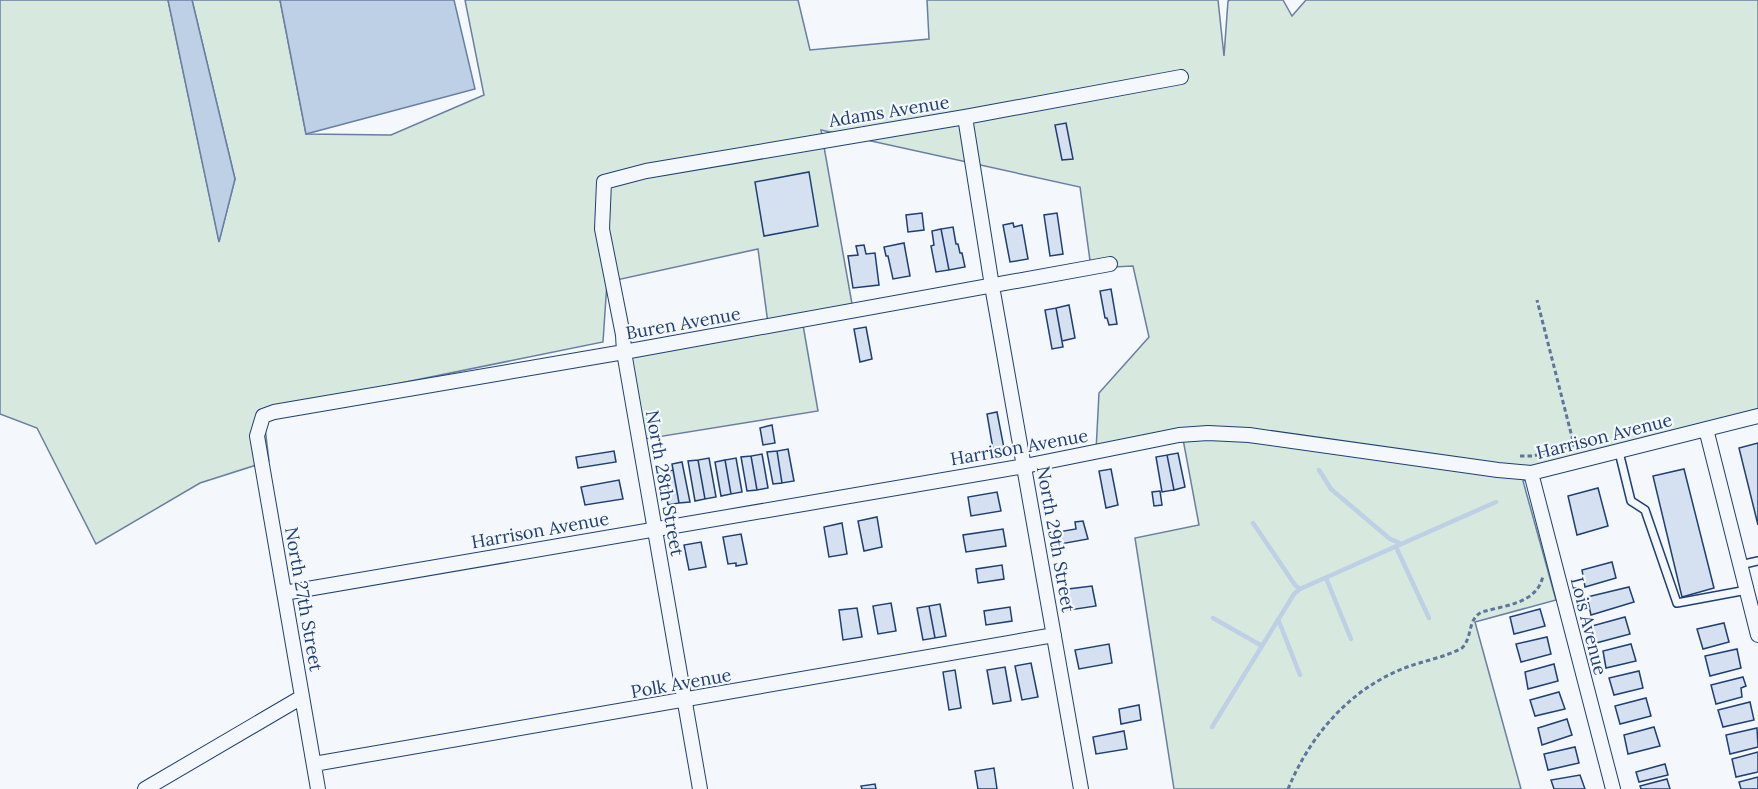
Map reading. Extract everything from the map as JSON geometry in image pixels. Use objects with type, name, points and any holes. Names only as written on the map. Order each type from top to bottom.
[{"type":"street","name":"Adams Avenue","points":[[603,182],[657,169],[965,117],[1181,77]]},
{"type":"street","name":"North 29th Street","points":[[965,117],[992,286],[1081,789]]},
{"type":"street","name":"North 28th Street","points":[[603,182],[602,229],[623,335],[624,352],[699,789]]},
{"type":"street","name":"Buren Avenue","points":[[263,416],[274,412],[624,352],[1110,264]]},
{"type":"street","name":"North 27th Street","points":[[263,416],[257,436],[318,789]]},
{"type":"street","name":"Harrison Avenue","points":[[284,592],[1025,466],[1179,435],[1208,433],[1249,435],[1498,470],[1531,472],[1758,416]]},
{"type":"street","points":[[1706,429],[1758,635]]},
{"type":"street","name":"Lois Avenue","points":[[1531,472],[1612,789]]},
{"type":"street","name":"Polk Avenue","points":[[314,764],[1054,635]]},
{"type":"street","points":[[145,789],[302,697]]},
{"type":"lane","points":[[1618,452],[1631,501],[1646,510],[1677,603],[1747,590]]},
{"type":"lane","points":[[1740,565],[1758,561]]},
{"type":"path","points":[[1515,462],[1516,456],[1533,456],[1574,445],[1537,300]]},
{"type":"path","points":[[1288,789],[1309,747],[1324,726],[1350,702],[1372,685],[1398,670],[1462,648],[1468,642],[1470,628],[1476,615],[1533,596],[1542,582],[1542,572]]},
{"type":"shaded area","points":[[0,0],[168,0],[219,241],[235,179],[192,0],[280,0],[306,134],[391,135],[484,95],[465,0],[798,0],[810,50],[929,39],[927,0],[1218,0],[1224,56],[1228,1],[1230,0],[1283,0],[1292,16],[1306,0],[1758,0],[1758,420],[1523,481],[1556,600],[1475,622],[1521,789],[1174,789],[1135,538],[1199,525],[1183,439],[1096,451],[1099,393],[1149,337],[1133,266],[1091,268],[1080,187],[821,130],[854,315],[803,325],[818,411],[645,439],[630,355],[769,331],[758,249],[607,282],[603,342],[263,411],[269,461],[200,483],[96,544],[37,428],[0,414]]},
{"type":"water","points":[[168,0],[192,0],[235,179],[219,242]]},
{"type":"water","points":[[280,0],[454,0],[475,89],[306,134]]},
{"type":"building","points":[[1066,123],[1073,159],[1062,160],[1055,125]]},
{"type":"building","points":[[809,172],[818,226],[764,236],[755,182]]},
{"type":"building","points":[[922,213],[924,230],[908,232],[906,215]]},
{"type":"building","points":[[1057,213],[1063,254],[1050,256],[1044,215]]},
{"type":"building","points":[[1013,223],[1014,227],[1022,225],[1028,259],[1010,262],[1003,225]]},
{"type":"building","points":[[953,227],[956,244],[962,253],[965,267],[949,270],[941,229]]},
{"type":"building","points":[[941,229],[949,270],[936,272],[931,246],[934,245],[932,231]]},
{"type":"building","points":[[904,243],[910,276],[893,279],[884,247]]},
{"type":"building","points":[[864,245],[866,254],[875,253],[879,285],[853,288],[848,256],[858,255],[856,246]]},
{"type":"building","points":[[1111,289],[1117,324],[1109,325],[1105,318],[1100,291]]},
{"type":"building","points":[[1069,305],[1075,338],[1062,341],[1056,308]]},
{"type":"building","points":[[1056,308],[1063,347],[1052,349],[1045,310]]},
{"type":"building","points":[[866,327],[872,359],[860,362],[854,329]]},
{"type":"building","points":[[997,412],[1004,448],[993,449],[987,414]]},
{"type":"building","points":[[772,425],[775,443],[763,445],[760,428]]},
{"type":"building","points":[[1758,443],[1758,525],[1739,448]]},
{"type":"building","points":[[788,449],[794,481],[782,483],[777,451]]},
{"type":"building","points":[[614,451],[616,462],[578,468],[576,457]]},
{"type":"building","points":[[777,451],[782,483],[773,484],[767,452]]},
{"type":"building","points":[[1178,453],[1185,487],[1174,490],[1167,455]]},
{"type":"building","points":[[762,454],[768,488],[757,490],[751,456]]},
{"type":"building","points":[[1167,455],[1174,490],[1162,492],[1156,457]]},
{"type":"building","points":[[751,456],[757,490],[747,491],[741,457]]},
{"type":"building","points":[[709,458],[716,497],[705,499],[698,460]]},
{"type":"building","points":[[736,458],[742,492],[731,494],[725,460]]},
{"type":"building","points":[[698,460],[705,499],[695,501],[688,461]]},
{"type":"building","points":[[725,460],[731,494],[721,496],[715,462]]},
{"type":"building","points":[[682,462],[690,502],[679,503],[672,464]]},
{"type":"building","points":[[1111,469],[1118,505],[1106,508],[1099,471]]},
{"type":"building","points":[[1684,469],[1714,588],[1682,597],[1653,476]]},
{"type":"building","points":[[673,470],[679,503],[668,505],[662,472]]},
{"type":"building","points":[[619,480],[623,499],[585,505],[581,487]]},
{"type":"building","points":[[1598,488],[1608,526],[1577,535],[1568,496]]},
{"type":"building","points":[[1160,491],[1162,505],[1154,506],[1152,492]]},
{"type":"building","points":[[997,492],[1001,511],[971,516],[968,497]]},
{"type":"building","points":[[877,517],[882,547],[864,551],[858,521]]},
{"type":"building","points":[[1083,521],[1088,539],[1055,545],[1052,533],[1076,529],[1075,522]]},
{"type":"building","points":[[842,523],[847,554],[829,557],[824,527]]},
{"type":"building","points":[[1003,529],[1006,546],[966,552],[963,535]]},
{"type":"building","points":[[741,534],[747,564],[736,566],[736,563],[728,564],[723,537]]},
{"type":"building","points":[[701,542],[706,567],[689,570],[684,545]]},
{"type":"building","points":[[1612,562],[1616,578],[1585,587],[1582,570]]},
{"type":"building","points":[[1002,565],[1004,579],[978,583],[976,569]]},
{"type":"building","points":[[1092,586],[1096,606],[1063,611],[1060,590]]},
{"type":"building","points":[[1629,587],[1634,602],[1591,615],[1587,597]]},
{"type":"building","points":[[891,603],[896,631],[878,634],[873,606]]},
{"type":"building","points":[[940,604],[946,636],[935,638],[929,606]]},
{"type":"building","points":[[929,606],[935,638],[923,640],[917,608]]},
{"type":"building","points":[[1010,607],[1012,621],[986,625],[984,611]]},
{"type":"building","points":[[857,608],[862,637],[843,640],[839,610]]},
{"type":"building","points":[[1540,609],[1545,626],[1514,634],[1510,617]]},
{"type":"building","points":[[1625,617],[1630,634],[1596,643],[1592,626]]},
{"type":"building","points":[[1724,623],[1729,642],[1703,649],[1697,629]]},
{"type":"building","points":[[1547,637],[1551,654],[1521,662],[1516,644]]},
{"type":"building","points":[[1109,644],[1112,663],[1079,669],[1075,650]]},
{"type":"building","points":[[1631,644],[1636,661],[1606,668],[1603,651]]},
{"type":"building","points":[[1737,649],[1741,668],[1710,676],[1705,656]]},
{"type":"building","points":[[1031,663],[1038,697],[1022,700],[1015,666]]},
{"type":"building","points":[[1554,664],[1558,681],[1528,689],[1525,672]]},
{"type":"building","points":[[1005,667],[1011,701],[993,704],[987,670]]},
{"type":"building","points":[[955,670],[961,708],[949,710],[943,672]]},
{"type":"building","points":[[1639,671],[1643,688],[1614,695],[1609,678]]},
{"type":"building","points":[[1743,677],[1746,686],[1741,688],[1742,697],[1716,704],[1711,685]]},
{"type":"building","points":[[1559,692],[1565,709],[1535,716],[1530,700]]},
{"type":"building","points":[[1646,698],[1651,716],[1620,724],[1615,706]]},
{"type":"building","points":[[1750,702],[1754,720],[1723,727],[1718,710]]},
{"type":"building","points":[[1139,705],[1141,720],[1121,724],[1119,709]]},
{"type":"building","points":[[1567,719],[1572,735],[1542,745],[1538,728]]},
{"type":"building","points":[[1654,727],[1660,746],[1628,754],[1624,735]]},
{"type":"building","points":[[1757,728],[1758,747],[1730,754],[1726,735]]},
{"type":"building","points":[[1124,731],[1127,749],[1096,754],[1093,737]]},
{"type":"building","points":[[1575,747],[1579,763],[1548,770],[1544,754]]},
{"type":"building","points":[[1758,752],[1758,772],[1736,777],[1732,759]]},
{"type":"building","points":[[1665,764],[1668,775],[1639,782],[1636,772]]},
{"type":"building","points":[[994,768],[997,789],[978,789],[975,771]]},
{"type":"building","points":[[1580,775],[1585,789],[1554,789],[1551,780]]},
{"type":"building","points":[[1758,777],[1758,789],[1741,789],[1739,782]]},
{"type":"building","points":[[1667,779],[1670,789],[1641,789],[1640,786]]},
{"type":"building","points":[[875,784],[876,789],[862,789],[861,786]]},
{"type":"waterway","points":[[1319,470],[1331,489],[1390,539],[1402,544]]},
{"type":"waterway","points":[[1212,727],[1294,594],[1300,589],[1496,502]]},
{"type":"waterway","points":[[1253,523],[1300,589]]},
{"type":"waterway","points":[[1396,547],[1429,618]]},
{"type":"waterway","points":[[1326,578],[1351,639]]},
{"type":"waterway","points":[[1213,618],[1262,646]]},
{"type":"waterway","points":[[1278,619],[1300,675]]}]
